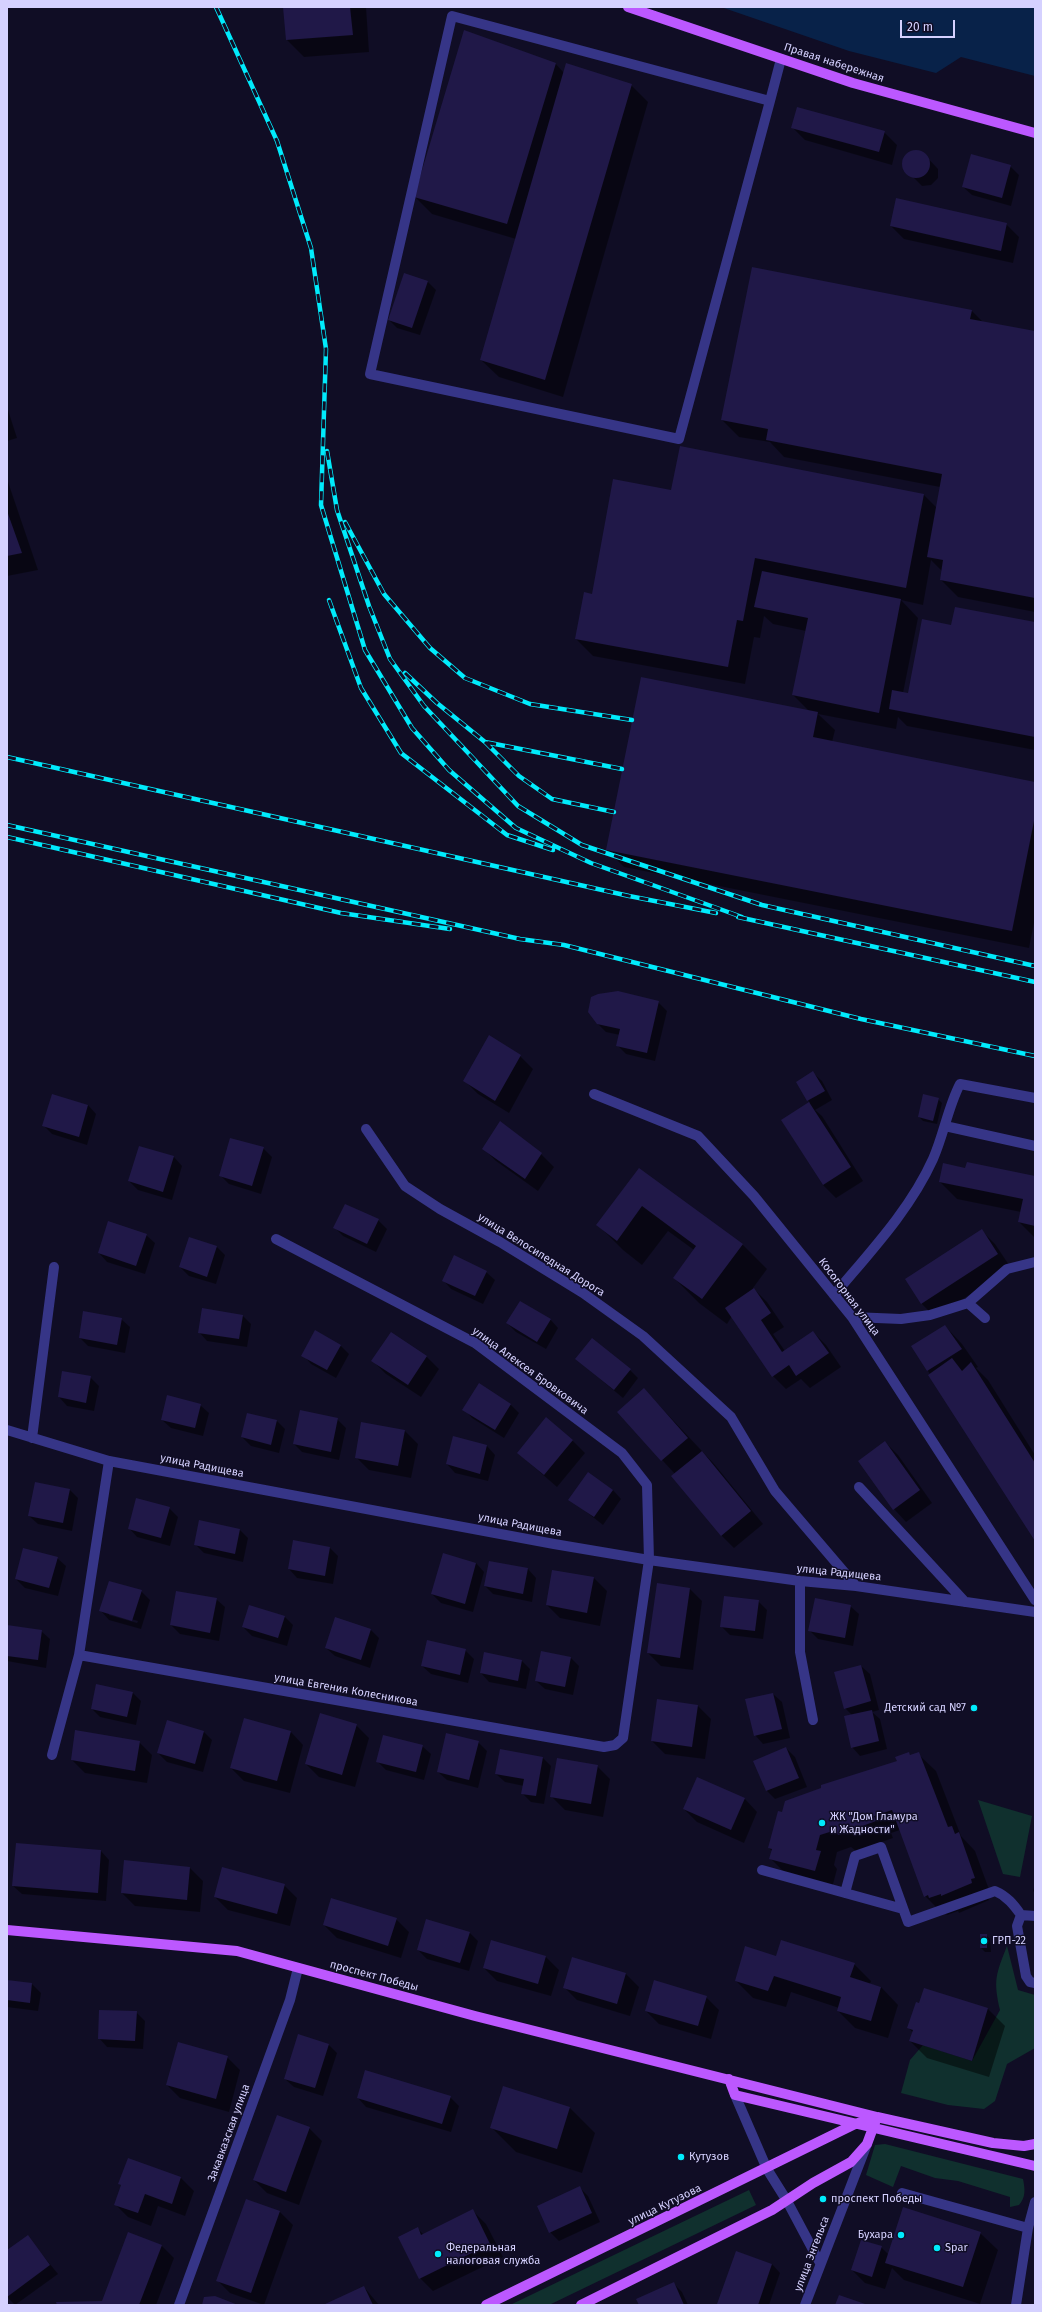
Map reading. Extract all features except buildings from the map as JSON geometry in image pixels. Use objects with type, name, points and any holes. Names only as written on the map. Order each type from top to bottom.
[{"type":"main road","name":"Правая набережная","points":[[628,7],[853,83],[1035,133]]},
{"type":"main road","name":"проспект Победы","points":[[7,1930],[236,1951],[482,2018],[876,2117],[993,2143],[1024,2146],[1035,2144]]},
{"type":"main road","points":[[729,2079],[735,2095],[1035,2166]]},
{"type":"main road","points":[[581,2305],[772,2210],[813,2183],[851,2162],[867,2144],[874,2128],[876,2117]]},
{"type":"main road","name":"улица Кутузова","points":[[486,2305],[766,2169],[855,2124],[876,2117]]},
{"type":"street","points":[[770,101],[452,16],[370,374],[679,440],[770,101],[781,59]]},
{"type":"street","points":[[834,1295],[897,1221],[933,1160],[946,1126],[952,1099],[960,1084],[1035,1098]]},
{"type":"street","name":"Косогорная улица","points":[[594,1094],[698,1136],[754,1196],[852,1317],[1035,1600]]},
{"type":"street","points":[[946,1126],[1035,1146]]},
{"type":"street","name":"улица Велосипедная Дорога","points":[[366,1130],[405,1186],[440,1209],[584,1293],[643,1336],[731,1417],[775,1491],[856,1586]]},
{"type":"street","name":"улица Алексея Бровковича","points":[[276,1239],[475,1343],[622,1453],[647,1485],[649,1560]]},
{"type":"street","points":[[852,1317],[901,1319],[930,1315],[968,1303],[1007,1269],[1035,1262]]},
{"type":"street","points":[[32,1438],[54,1267]]},
{"type":"street","points":[[968,1303],[985,1318]]},
{"type":"street","name":"улица Радищева","points":[[7,1430],[109,1461],[649,1560],[800,1582],[856,1586],[1035,1612]]},
{"type":"street","points":[[52,1755],[79,1655],[109,1461]]},
{"type":"street","points":[[859,1487],[965,1602]]},
{"type":"street","name":"улица Евгения Колесникова","points":[[79,1655],[604,1747],[615,1745],[623,1738],[649,1560]]},
{"type":"street","points":[[800,1582],[800,1652],[813,1720]]},
{"type":"street","points":[[845,1893],[855,1856],[881,1846],[908,1922],[995,1891],[1003,1894],[1022,1915],[1035,1916]]},
{"type":"street","points":[[762,1870],[903,1909]]},
{"type":"street","points":[[1022,1915],[1016,1926],[1026,1976],[1030,1982],[1035,1983]]},
{"type":"street","name":"Закавказская улица","points":[[179,2305],[290,2000],[298,1968]]},
{"type":"street","points":[[735,2095],[766,2169],[787,2201],[820,2263]]},
{"type":"street","name":"улица Энгельса","points":[[804,2305],[867,2144]]},
{"type":"street","points":[[902,2194],[1028,2228]]},
{"type":"street","points":[[1016,2305],[1028,2228],[1035,2202]]},
{"type":"green space","points":[[978,1800],[1032,1816],[1020,1877],[1003,1874]]},
{"type":"green space","points":[[1007,1946],[1018,1990],[1035,1995],[1035,2048],[1007,2064],[995,2101],[984,2109],[948,2105],[901,2093],[910,2060],[923,2045],[972,2061],[1000,2010],[996,1984],[1000,1964]]},
{"type":"green space","points":[[885,2144],[1023,2179],[1023,2199],[1019,2205],[1010,2207],[1010,2197],[958,2181],[935,2178],[901,2166],[893,2187],[866,2175],[875,2145]]},
{"type":"green space","points":[[749,2190],[756,2205],[549,2305],[510,2305]]},
{"type":"water","points":[[721,7],[1035,7],[1035,76],[961,57],[936,73],[849,51]]},
{"type":"railway","points":[[216,7],[277,141],[311,248],[326,349],[321,505],[365,650],[412,728],[449,770],[516,828],[591,863],[742,917]]},
{"type":"railway","points":[[327,451],[337,510],[369,606],[390,659],[424,706],[518,806],[582,845],[762,905],[1035,966]]},
{"type":"railway","points":[[345,522],[384,594],[430,648],[465,678],[530,704],[632,720]]},
{"type":"railway","points":[[329,600],[361,688],[401,753],[507,835],[553,850]]},
{"type":"railway","points":[[405,673],[437,703],[485,742],[622,769]]},
{"type":"railway","points":[[485,742],[519,776],[552,799],[614,812]]},
{"type":"railway","points":[[7,757],[629,896],[716,913]]},
{"type":"railway","points":[[7,825],[520,939],[564,945],[861,1019],[1035,1056]]},
{"type":"railway","points":[[7,837],[341,913],[450,929]]},
{"type":"railway","points":[[738,917],[1035,982]]},
{"type":"place","name":"Детский сад №7","points":[[974,1708]]},
{"type":"place","name":"ЖК \"Дом Гламура и Жадности\"","points":[[822,1823]]},
{"type":"place","name":"ГРП-22","points":[[984,1941]]},
{"type":"place","name":"Кутузов","points":[[681,2157]]},
{"type":"place","name":"проспект Победы","points":[[823,2199]]},
{"type":"place","name":"Бухара","points":[[901,2235]]},
{"type":"place","name":"Spar","points":[[937,2248]]},
{"type":"place","name":"Федеральная налоговая служба","points":[[438,2254]]}]
